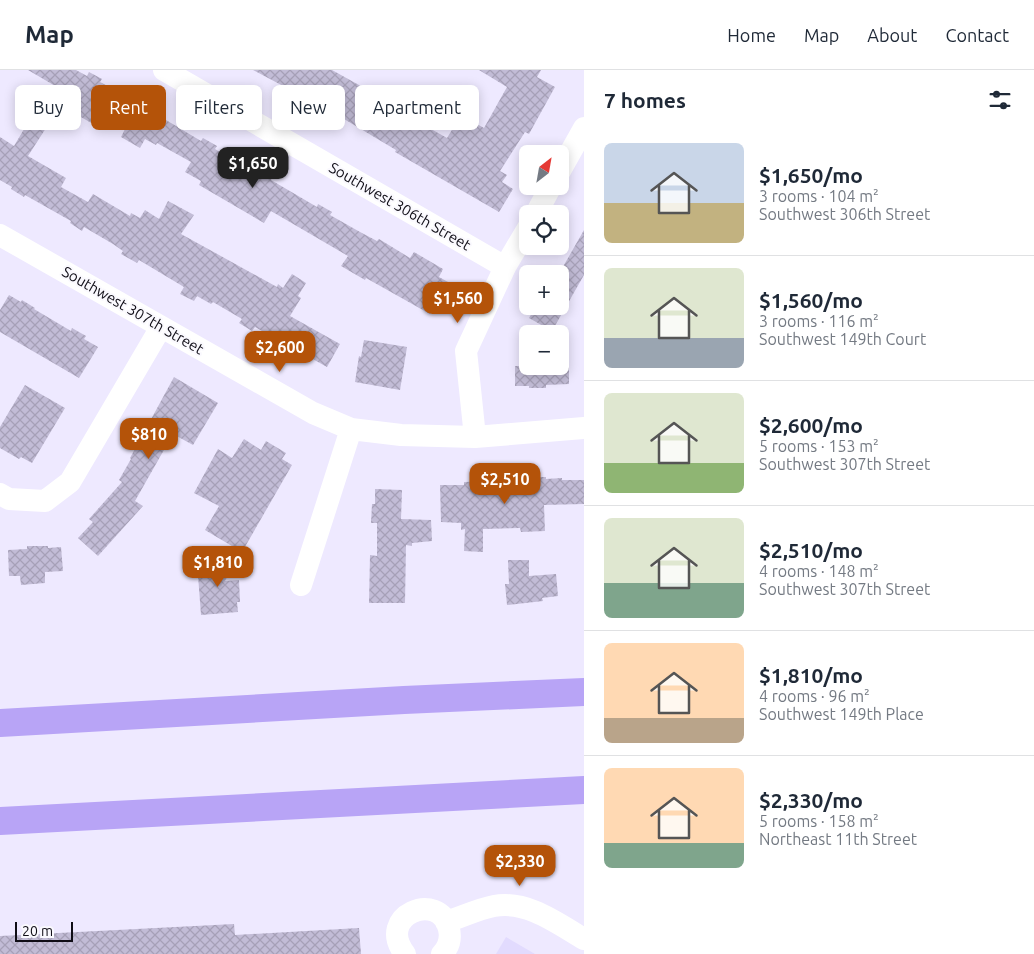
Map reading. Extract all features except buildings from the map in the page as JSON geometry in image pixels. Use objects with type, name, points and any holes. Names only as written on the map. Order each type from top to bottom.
[{"type":"highway","points":[[0,723],[584,692]]},
{"type":"highway","points":[[0,821],[584,790]]},
{"type":"street","name":"Southwest 306th Street","points":[[164,70],[506,267]]},
{"type":"street","points":[[569,155],[584,128]]},
{"type":"street","name":"Southwest 307th Street","points":[[0,235],[313,413],[352,429],[401,436],[475,437],[584,428]]},
{"type":"street","points":[[475,437],[466,350],[519,244]]},
{"type":"street","points":[[0,494],[9,499],[44,501],[70,482],[161,327]]},
{"type":"street","points":[[301,585],[352,429]]},
{"type":"street","points":[[446,922],[494,906],[523,906],[555,921],[584,939]]},
{"type":"street","points":[[405,954],[397,940],[397,930],[405,916],[412,911],[421,909],[437,912],[446,922],[450,934],[449,943],[442,954]]},
{"type":"shaded area","points":[[506,937],[535,954],[496,954]]}]
